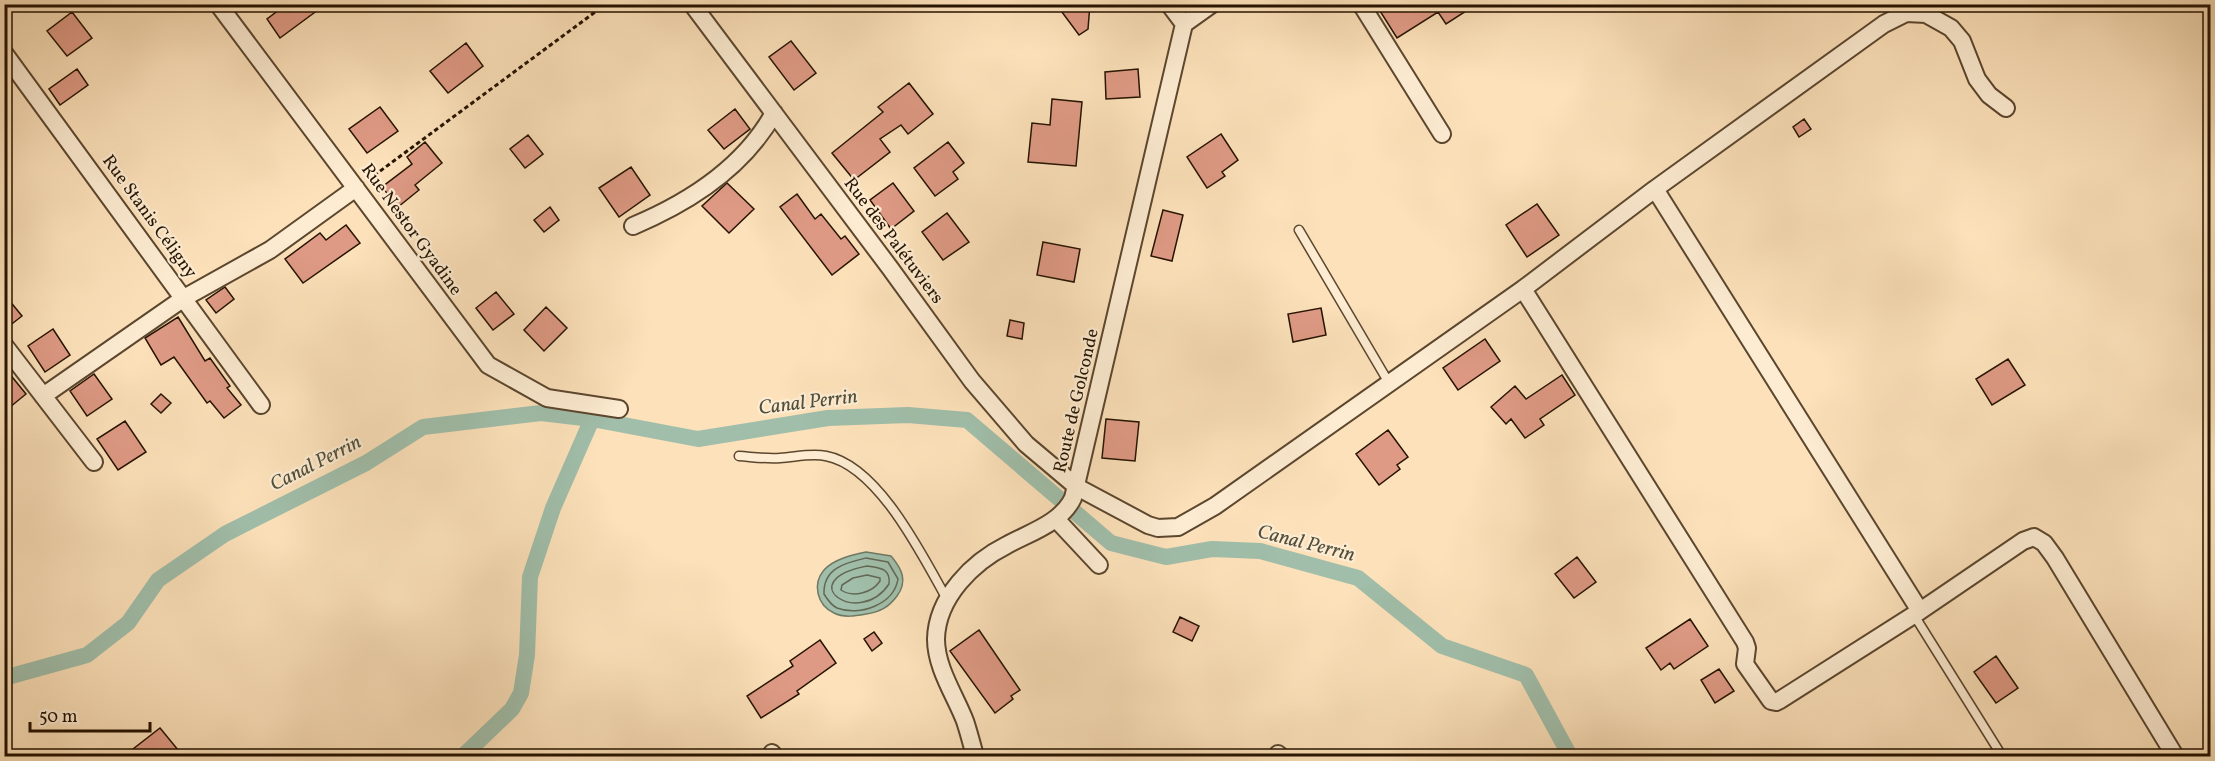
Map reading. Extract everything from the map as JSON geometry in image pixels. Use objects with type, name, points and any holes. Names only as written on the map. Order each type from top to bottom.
[{"type":"street","name":"Rue Nestor Gyadine","points":[[218,4],[488,365],[548,398],[619,409]]},
{"type":"street","name":"Rue des Palétuviers","points":[[692,4],[990,405],[1026,444],[1077,487],[1148,525],[1158,528],[1178,527],[1197,518],[1523,289],[1655,189],[1884,24],[1906,13],[1926,14],[1951,28],[1962,41],[1977,79],[1989,95],[2006,108]]},
{"type":"street","points":[[1169,4],[1184,24],[1212,4]]},
{"type":"street","points":[[1361,4],[1442,134]]},
{"type":"street","name":"Route de Golconde","points":[[975,756],[938,653],[936,639],[939,622],[948,601],[968,572],[1005,546],[1056,519],[1070,505],[1077,487],[1184,24]]},
{"type":"street","name":"Rue Stanis Céligny","points":[[4,52],[261,405]]},
{"type":"street","points":[[633,226],[664,213],[701,190],[736,161],[761,136],[774,113]]},
{"type":"street","points":[[43,396],[184,298],[270,250],[356,188]]},
{"type":"street","points":[[1655,189],[1917,613]]},
{"type":"street","points":[[1523,289],[1747,646],[1745,664],[1771,701],[1780,700],[1917,613],[2023,541],[2034,537],[2040,540],[2055,558],[2175,756]]},
{"type":"street","points":[[4,345],[94,462]]},
{"type":"street","points":[[1056,519],[1099,565]]},
{"type":"lane","points":[[1299,230],[1389,383]]},
{"type":"lane","points":[[739,456],[761,458],[824,456],[834,458],[856,470],[898,516],[948,601]]},
{"type":"lane","points":[[1917,613],[2002,756]]},
{"type":"path","points":[[356,188],[606,4]]},
{"type":"water","points":[[866,552],[891,556],[902,575],[900,591],[891,603],[876,612],[850,616],[834,613],[820,600],[817,588],[820,576],[828,566],[838,560]]},
{"type":"building","points":[[287,4],[326,4],[280,38],[267,19]]},
{"type":"building","points":[[1056,4],[1090,4],[1088,29],[1079,35]]},
{"type":"building","points":[[1391,4],[1477,4],[1446,24],[1438,12],[1397,38],[1380,11]]},
{"type":"building","points":[[72,12],[92,38],[67,56],[47,31]]},
{"type":"building","points":[[791,41],[816,73],[794,90],[769,57]]},
{"type":"building","points":[[466,43],[483,66],[448,93],[430,71]]},
{"type":"building","points":[[77,69],[88,85],[60,105],[49,89]]},
{"type":"building","points":[[1138,69],[1140,97],[1106,99],[1105,72]]},
{"type":"building","points":[[909,83],[933,114],[908,134],[901,125],[880,139],[890,152],[854,180],[832,153],[883,112],[878,107]]},
{"type":"building","points":[[1052,99],[1082,102],[1076,166],[1028,162],[1032,123],[1050,125]]},
{"type":"building","points":[[380,107],[398,131],[367,153],[349,129]]},
{"type":"building","points":[[735,109],[750,129],[724,149],[708,130]]},
{"type":"building","points":[[1804,119],[1811,129],[1799,137],[1793,127]]},
{"type":"building","points":[[1221,134],[1238,160],[1222,172],[1225,176],[1207,188],[1187,157]]},
{"type":"building","points":[[528,135],[543,154],[525,168],[510,149]]},
{"type":"building","points":[[425,142],[442,163],[415,185],[419,190],[398,207],[382,187],[412,164],[407,157]]},
{"type":"building","points":[[948,142],[964,163],[953,172],[958,179],[935,196],[914,168]]},
{"type":"building","points":[[631,167],[650,195],[619,217],[599,188]]},
{"type":"building","points":[[727,183],[754,209],[729,233],[702,206]]},
{"type":"building","points":[[893,183],[914,211],[891,229],[870,200]]},
{"type":"building","points":[[797,194],[815,219],[821,214],[841,239],[845,236],[859,254],[832,275],[780,207]]},
{"type":"building","points":[[1537,204],[1559,235],[1527,257],[1506,225]]},
{"type":"building","points":[[550,207],[559,220],[544,232],[534,220]]},
{"type":"building","points":[[1163,210],[1183,215],[1172,261],[1151,256]]},
{"type":"building","points":[[947,213],[969,242],[943,260],[922,232]]},
{"type":"building","points":[[346,225],[360,243],[303,283],[285,259],[320,233],[326,240]]},
{"type":"building","points":[[1043,242],[1080,249],[1074,282],[1037,275]]},
{"type":"building","points":[[225,287],[234,299],[216,313],[206,300]]},
{"type":"building","points":[[496,292],[514,314],[493,330],[476,308]]},
{"type":"building","points":[[4,294],[22,316],[4,330]]},
{"type":"building","points":[[546,307],[567,328],[544,351],[524,330]]},
{"type":"building","points":[[1321,308],[1326,335],[1293,342],[1288,314]]},
{"type":"building","points":[[178,317],[205,361],[210,358],[230,386],[227,388],[241,405],[224,418],[210,401],[207,403],[174,357],[161,365],[145,338]]},
{"type":"building","points":[[1010,320],[1024,323],[1022,339],[1007,336]]},
{"type":"building","points":[[53,329],[70,355],[45,372],[28,346]]},
{"type":"building","points":[[1485,339],[1500,361],[1458,390],[1443,368]]},
{"type":"building","points":[[2008,359],[2025,385],[1992,405],[1976,379]]},
{"type":"building","points":[[4,367],[26,394],[4,412]]},
{"type":"building","points":[[94,374],[112,399],[87,416],[70,391]]},
{"type":"building","points":[[1562,375],[1575,395],[1540,419],[1544,425],[1525,438],[1511,419],[1506,424],[1491,407],[1515,386],[1526,399]]},
{"type":"building","points":[[161,394],[171,403],[161,413],[151,404]]},
{"type":"building","points":[[1106,419],[1139,422],[1135,461],[1102,458]]},
{"type":"building","points":[[125,421],[146,452],[118,470],[97,439]]},
{"type":"building","points":[[1388,430],[1408,457],[1397,465],[1400,469],[1379,485],[1356,454]]},
{"type":"building","points":[[1577,557],[1596,582],[1574,598],[1555,574]]},
{"type":"building","points":[[1180,617],[1199,626],[1192,641],[1173,632]]},
{"type":"building","points":[[1690,619],[1708,646],[1674,669],[1670,663],[1661,670],[1646,648]]},
{"type":"building","points":[[979,630],[1020,690],[1011,696],[1013,699],[995,713],[950,651]]},
{"type":"building","points":[[874,632],[882,643],[872,651],[864,639]]},
{"type":"building","points":[[820,640],[836,663],[797,691],[799,694],[761,718],[747,696],[793,666],[790,661]]},
{"type":"building","points":[[1996,656],[2018,688],[1996,703],[1974,672]]},
{"type":"building","points":[[1719,669],[1734,691],[1715,703],[1701,680]]},
{"type":"building","points":[[160,728],[183,756],[124,756]]},
{"type":"waterway","name":"Canal Perrin","points":[[4,678],[87,655],[128,623],[158,580],[225,534],[366,463],[423,427],[541,413],[592,419],[698,439],[828,418],[908,415],[967,420],[1111,543],[1166,557],[1212,549],[1260,551],[1358,578],[1442,646],[1526,675],[1570,756]]},
{"type":"waterway","points":[[463,756],[512,709],[521,693],[527,655],[530,577],[553,508],[592,419]]}]
